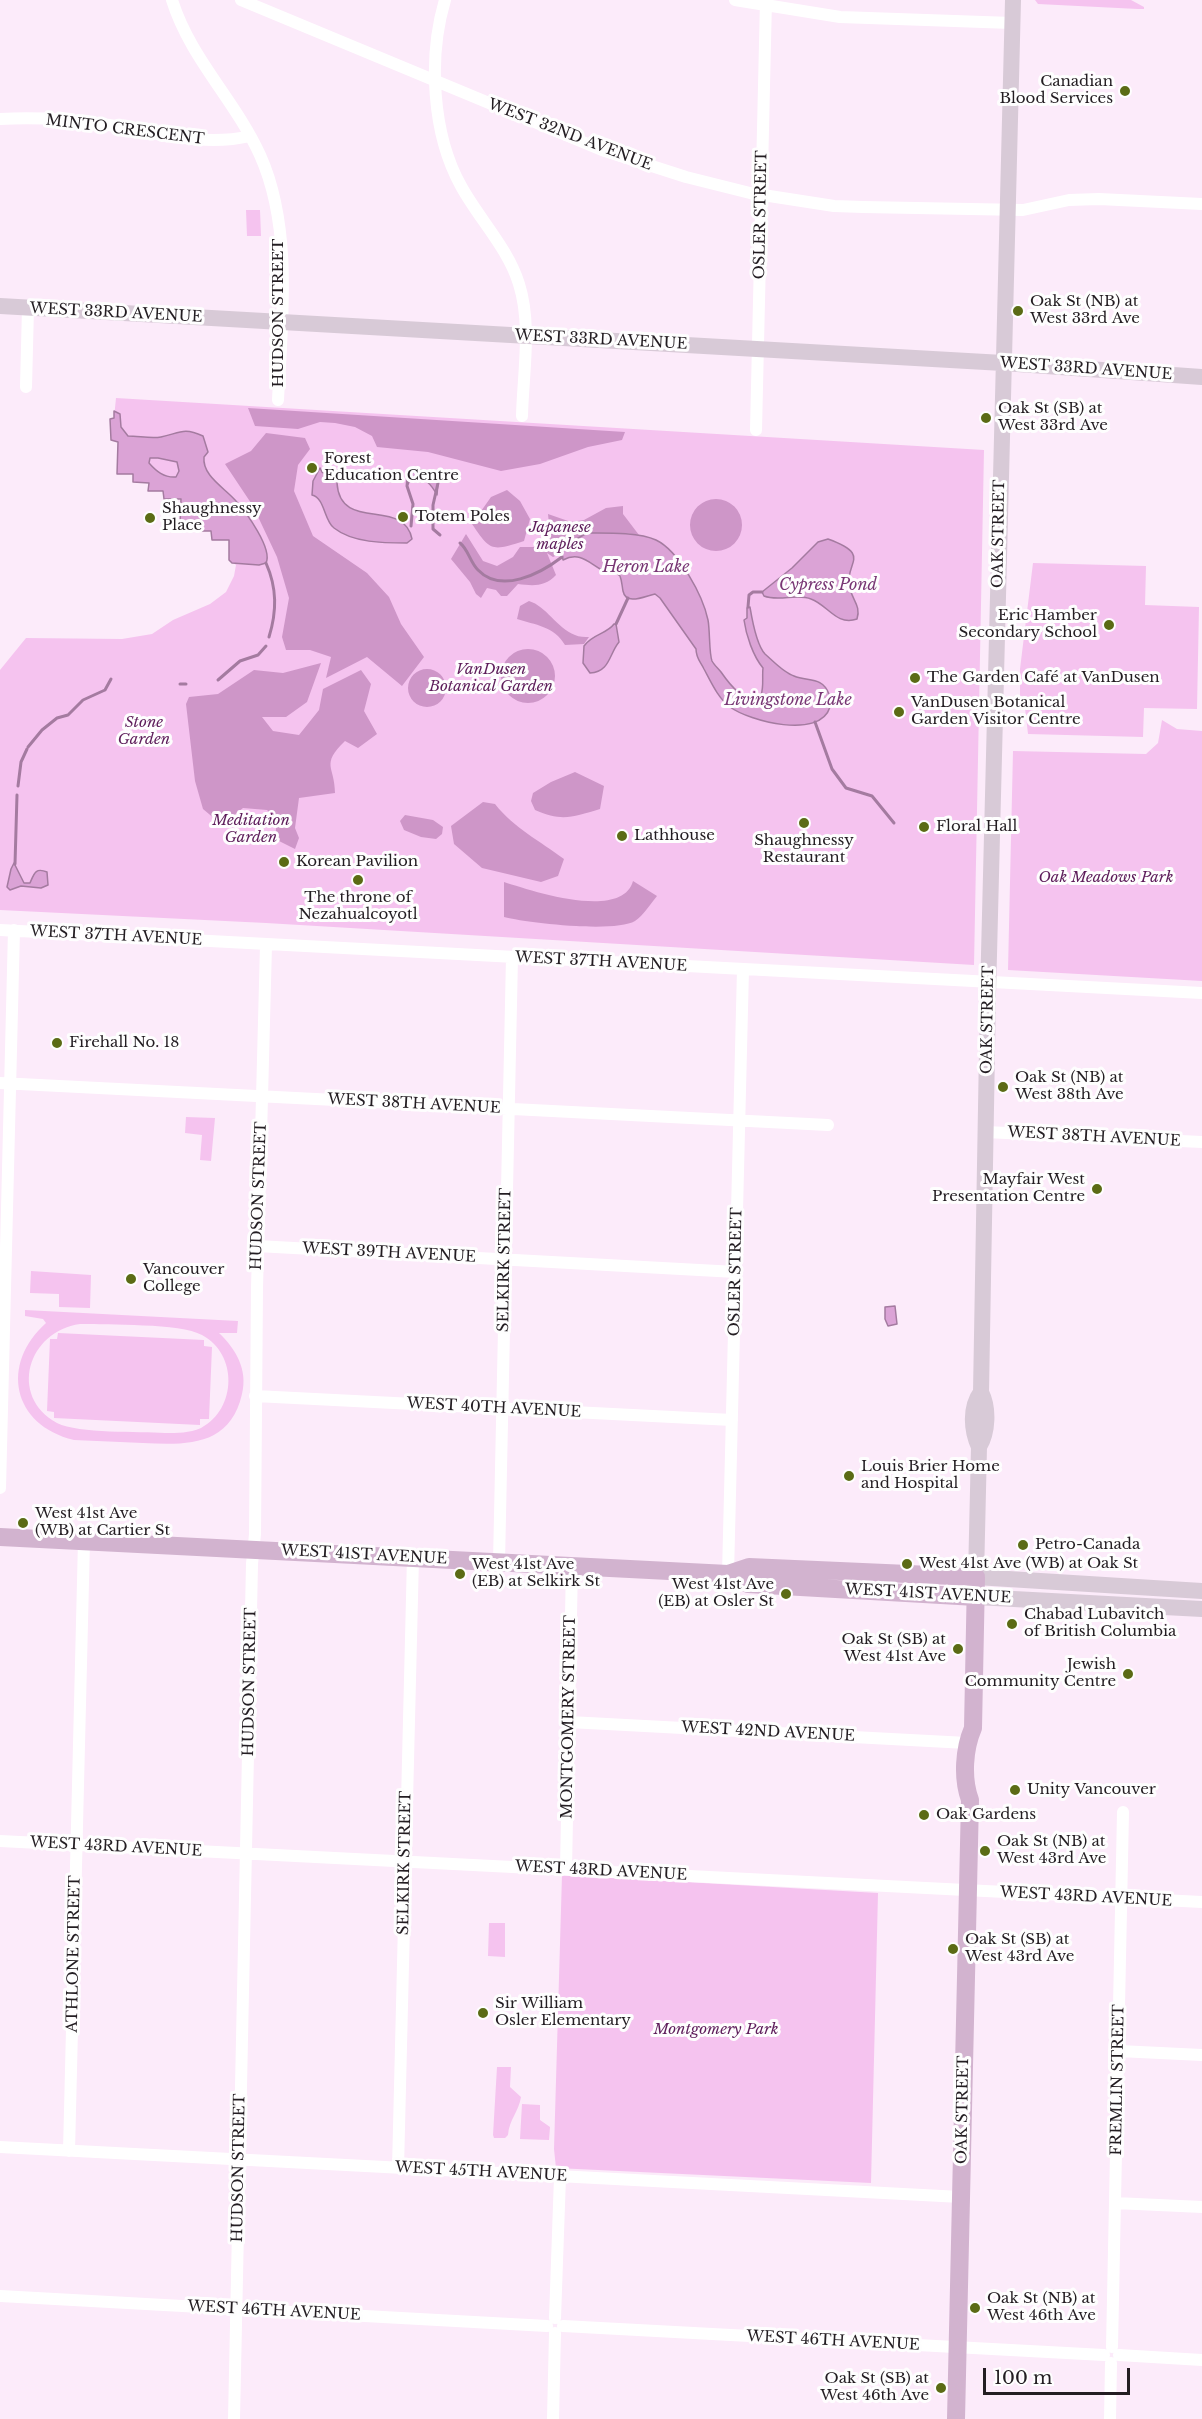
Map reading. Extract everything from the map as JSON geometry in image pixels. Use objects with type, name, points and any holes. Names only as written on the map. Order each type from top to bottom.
[{"type":"main road","name":"OAK STREET","points":[[956,2419],[970,1800],[977,1789],[979,1743],[970,1735],[979,1447],[974,1435],[974,1401],[981,1392],[988,981],[1013,0]]},
{"type":"main road","name":"WEST 33RD AVENUE","points":[[0,306],[1003,363],[1202,377]]},
{"type":"main road","name":"WEST 41ST AVENUE","points":[[0,1538],[572,1565],[728,1575],[748,1584],[1202,1609]]},
{"type":"main road","name":"WEST 41ST AVENUE","points":[[728,1575],[749,1567],[976,1577],[1109,1580],[1202,1591]]},
{"type":"main road","points":[[1108,1604],[1109,1580]]},
{"type":"street","name":"HUDSON STREET","points":[[172,0],[179,23],[194,51],[241,119],[261,156],[272,188],[281,245],[278,400]]},
{"type":"street","name":"WEST 32ND AVENUE","points":[[240,0],[638,163],[761,195],[834,206],[1006,210],[1023,210],[1083,199],[1202,204]]},
{"type":"street","points":[[445,0],[437,37],[435,81],[440,123],[448,156],[460,184],[497,241],[519,283],[524,308],[525,336],[522,416]]},
{"type":"street","points":[[735,0],[766,3],[840,17],[1012,23]]},
{"type":"street","name":"OSLER STREET","points":[[756,430],[766,3]]},
{"type":"street","name":"MINTO CRESCENT","points":[[0,119],[100,123],[176,138],[207,141],[250,136]]},
{"type":"street","points":[[26,387],[28,308]]},
{"type":"street","name":"WEST 37TH AVENUE","points":[[0,930],[1202,993]]},
{"type":"street","points":[[0,1488],[5,1083],[14,930]]},
{"type":"street","name":"HUDSON STREET","points":[[234,2419],[254,1550],[257,1246],[266,945]]},
{"type":"street","name":"SELKIRK STREET","points":[[499,1562],[512,957]]},
{"type":"street","name":"OSLER STREET","points":[[728,1575],[743,969]]},
{"type":"street","name":"WEST 38TH AVENUE","points":[[5,1083],[828,1125]]},
{"type":"street","name":"WEST 38TH AVENUE","points":[[985,1132],[1202,1142]]},
{"type":"street","name":"WEST 39TH AVENUE","points":[[257,1246],[736,1272]]},
{"type":"street","name":"WEST 40TH AVENUE","points":[[255,1396],[732,1420]]},
{"type":"street","name":"ATHLONE STREET","points":[[69,2151],[84,1542]]},
{"type":"street","name":"SELKIRK STREET","points":[[398,2168],[412,1557]]},
{"type":"street","name":"MONTGOMERY STREET","points":[[566,1869],[572,1565]]},
{"type":"street","name":"WEST 42ND AVENUE","points":[[569,1722],[970,1735]]},
{"type":"street","name":"FREMLIN STREET","points":[[1110,2419],[1123,1812]]},
{"type":"street","name":"WEST 43RD AVENUE","points":[[0,1841],[1202,1902]]},
{"type":"street","points":[[1119,2051],[1202,2055]]},
{"type":"street","name":"WEST 45TH AVENUE","points":[[0,2147],[961,2197]]},
{"type":"street","points":[[553,2419],[560,2177]]},
{"type":"street","points":[[1115,2203],[1202,2207]]},
{"type":"street","name":"WEST 46TH AVENUE","points":[[0,2296],[1202,2360]]},
{"type":"green space","points":[[1035,0],[1131,0],[1144,9],[1038,4]]},
{"type":"green space","points":[[246,210],[260,210],[261,236],[247,236]]},
{"type":"green space","name":"VanDusen Botanical Garden","points":[[116,398],[984,450],[974,965],[266,923],[0,910],[0,670],[26,638],[122,639],[152,634],[173,620],[210,604],[226,592],[234,576],[236,565],[229,560],[229,540],[212,540],[211,531],[196,531],[195,524],[180,524],[181,499],[164,499],[163,491],[148,491],[149,483],[133,482],[133,474],[117,474],[118,442],[111,440],[110,419],[114,418]]},
{"type":"green space","points":[[248,408],[625,432],[622,440],[588,447],[540,464],[501,471],[428,452],[377,447],[372,436],[355,427],[335,423],[320,422],[298,429],[255,426]]},
{"type":"green space","points":[[266,433],[305,438],[310,449],[298,465],[294,491],[313,536],[367,573],[389,597],[401,624],[424,657],[402,686],[367,657],[326,678],[331,657],[310,650],[286,650],[282,637],[289,598],[277,557],[253,506],[225,464],[251,451]]},
{"type":"green space","points":[[507,490],[520,501],[530,519],[524,541],[493,547],[484,540],[472,524],[491,497]]},
{"type":"green space","points":[[711,499],[721,499],[735,506],[742,525],[735,544],[721,551],[711,551],[701,547],[694,540],[690,530],[690,520],[694,510],[701,503]]},
{"type":"green space","name":"Japanese maples","points":[[623,506],[623,514],[639,535],[625,533],[619,538],[569,550],[553,557],[547,553],[556,575],[548,582],[539,585],[518,584],[507,596],[501,596],[496,590],[487,588],[481,598],[451,559],[466,534],[483,561],[497,566],[513,557],[520,547],[535,547],[544,544],[541,533],[549,524],[548,514],[571,522],[584,520],[606,508]]},
{"type":"green space","points":[[1033,563],[1146,566],[1145,605],[1199,607],[1197,709],[1144,708],[1143,737],[1028,734],[1025,708],[1020,707],[1020,669]]},
{"type":"green space","points":[[529,601],[541,607],[569,632],[589,637],[584,644],[565,645],[550,630],[517,619],[520,606]]},
{"type":"green space","points":[[528,649],[538,651],[547,657],[553,666],[555,676],[553,686],[547,695],[538,701],[528,703],[518,701],[509,695],[503,686],[501,676],[503,666],[509,657],[518,651]]},
{"type":"green space","points":[[321,663],[307,702],[286,717],[262,717],[273,731],[299,735],[319,710],[323,689],[361,670],[371,684],[364,711],[377,734],[358,748],[345,741],[337,749],[331,761],[335,793],[299,798],[295,828],[299,838],[295,849],[275,839],[277,820],[267,810],[243,808],[222,825],[203,809],[195,781],[186,704],[189,697],[218,694],[254,670],[283,673]]},
{"type":"green space","points":[[427,669],[441,674],[446,688],[441,702],[427,707],[413,702],[408,688],[413,674]]},
{"type":"green space","name":"Oak Meadows Park","points":[[1162,720],[1177,729],[1202,731],[1202,981],[1008,970],[1013,751],[1146,754],[1158,743]]},
{"type":"green space","points":[[575,772],[604,786],[600,809],[568,817],[553,816],[535,810],[531,801],[533,793]]},
{"type":"green space","points":[[483,802],[495,804],[519,827],[564,859],[558,876],[541,882],[482,868],[454,844],[451,826]]},
{"type":"green space","points":[[405,815],[433,820],[443,827],[442,834],[436,839],[421,837],[404,830],[400,821]]},
{"type":"green space","points":[[633,881],[657,896],[638,919],[625,925],[571,926],[504,917],[504,882],[554,896],[595,901],[612,899],[625,893]]},
{"type":"green space","points":[[186,1117],[215,1118],[211,1161],[200,1160],[202,1135],[185,1133]]},
{"type":"green space","points":[[31,1271],[91,1275],[90,1308],[59,1307],[59,1294],[30,1293]]},
{"type":"green space","points":[[25,1310],[238,1321],[237,1333],[219,1333],[231,1346],[242,1368],[242,1394],[236,1411],[228,1424],[217,1433],[204,1439],[175,1444],[74,1440],[53,1432],[37,1421],[26,1407],[20,1391],[18,1374],[22,1356],[31,1339],[46,1323],[43,1319],[25,1316]],"holes":[[[80,1324],[178,1328],[202,1335],[214,1344],[227,1368],[227,1395],[221,1408],[213,1419],[201,1428],[183,1432],[94,1430],[67,1427],[57,1423],[42,1411],[33,1397],[29,1382],[31,1366],[37,1351],[48,1339],[62,1329]]]},
{"type":"green space","points":[[58,1333],[204,1340],[204,1346],[212,1347],[209,1419],[200,1419],[200,1425],[54,1418],[54,1412],[47,1411],[50,1339],[57,1339]]},
{"type":"green space","name":"Montgomery Park","points":[[562,1875],[878,1893],[871,2183],[556,2168],[554,2149]]},
{"type":"green space","points":[[489,1923],[505,1923],[505,1957],[488,1956]]},
{"type":"green space","points":[[497,2067],[511,2067],[510,2087],[521,2097],[505,2138],[494,2138],[493,2135]]},
{"type":"green space","points":[[522,2104],[540,2105],[540,2120],[550,2127],[549,2140],[520,2139]]},
{"type":"water","points":[[114,411],[120,414],[121,427],[128,436],[157,438],[186,431],[203,436],[208,452],[204,457],[204,464],[210,476],[236,501],[252,522],[266,549],[266,563],[259,565],[232,563],[229,560],[229,540],[212,540],[211,531],[196,531],[195,524],[180,524],[181,499],[164,499],[163,491],[148,491],[149,483],[133,482],[133,474],[117,474],[118,442],[111,440],[110,419],[114,418]],"holes":[[[150,458],[177,462],[179,471],[176,477],[154,469],[149,463]]]},
{"type":"water","points":[[320,468],[330,477],[343,468],[344,473],[337,483],[341,498],[349,507],[360,512],[397,520],[407,527],[412,539],[407,543],[369,541],[350,537],[334,528],[320,500],[312,495],[313,481]]},
{"type":"water","points":[[416,469],[433,475],[438,483],[437,495],[430,485],[421,479],[412,477],[407,486],[408,474]]},
{"type":"water","points":[[587,533],[649,537],[665,546],[689,575],[701,599],[709,624],[712,661],[738,691],[748,697],[754,697],[761,695],[763,668],[753,651],[745,626],[747,608],[750,607],[757,638],[765,654],[790,674],[814,680],[826,688],[830,707],[824,717],[813,723],[783,725],[752,718],[730,707],[715,690],[698,659],[696,649],[660,598],[655,594],[636,599],[628,598],[623,591],[620,576],[611,569],[602,570],[579,557],[563,560],[561,548]]},
{"type":"water","name":"Cypress Pond","points":[[828,539],[850,550],[853,555],[849,580],[857,607],[857,619],[843,620],[806,597],[770,598],[764,596],[762,592],[792,568],[818,542]]},
{"type":"water","points":[[616,624],[619,642],[605,666],[597,672],[590,673],[583,663],[584,646]]},
{"type":"water","points":[[14,863],[24,883],[30,883],[36,872],[40,870],[47,872],[48,885],[41,888],[21,886],[10,890],[7,887]]},
{"type":"water","points":[[895,1306],[897,1324],[888,1326],[885,1319],[885,1307]]},
{"type":"waterway","points":[[411,526],[413,504],[407,486],[408,474],[416,469],[433,475],[438,483],[433,505],[433,529],[440,535]]},
{"type":"waterway","points":[[460,543],[478,570],[487,577],[498,580],[509,581],[532,575],[562,557]]},
{"type":"waterway","points":[[266,563],[275,600],[269,637]]},
{"type":"waterway","points":[[748,607],[749,595],[753,592],[762,592]]},
{"type":"waterway","points":[[616,624],[628,598]]},
{"type":"waterway","points":[[218,680],[240,661],[258,655],[266,646]]},
{"type":"waterway","points":[[28,747],[42,730],[57,718],[68,715],[83,700],[105,690],[111,679]]},
{"type":"waterway","points":[[180,684],[186,684]]},
{"type":"waterway","points":[[815,722],[832,769],[846,788],[872,796],[894,823]]},
{"type":"waterway","points":[[18,786],[21,762],[27,749]]},
{"type":"waterway","points":[[15,864],[17,795]]},
{"type":"place","name":"Canadian Blood Services","points":[[1125,91]]},
{"type":"place","name":"Oak St (NB) at West 33rd Ave","points":[[1018,311]]},
{"type":"place","name":"Oak St (SB) at West 33rd Ave","points":[[986,418]]},
{"type":"place","name":"Forest Education Centre","points":[[312,468]]},
{"type":"place","name":"Totem Poles","points":[[403,517]]},
{"type":"place","name":"Shaughnessy Place","points":[[150,518]]},
{"type":"place","name":"Eric Hamber Secondary School","points":[[1109,625]]},
{"type":"place","name":"The Garden Café at VanDusen","points":[[915,678]]},
{"type":"place","name":"VanDusen Botanical Garden Visitor Centre","points":[[899,712]]},
{"type":"place","name":"Shaughnessy Restaurant","points":[[804,823]]},
{"type":"place","name":"Floral Hall","points":[[924,827]]},
{"type":"place","name":"Lathhouse","points":[[622,836]]},
{"type":"place","name":"Korean Pavilion","points":[[284,862]]},
{"type":"place","name":"The throne of Nezahualcoyotl","points":[[358,880]]},
{"type":"place","name":"Firehall No. 18","points":[[57,1043]]},
{"type":"place","name":"Oak St (NB) at West 38th Ave","points":[[1003,1087]]},
{"type":"place","name":"Mayfair West Presentation Centre","points":[[1097,1189]]},
{"type":"place","name":"Vancouver College","points":[[131,1279]]},
{"type":"place","name":"Louis Brier Home and Hospital","points":[[849,1476]]},
{"type":"place","name":"West 41st Ave (WB) at Cartier St","points":[[23,1523]]},
{"type":"place","name":"Petro-Canada","points":[[1023,1545]]},
{"type":"place","name":"West 41st Ave (WB) at Oak St","points":[[907,1564]]},
{"type":"place","name":"West 41st Ave (EB) at Selkirk St","points":[[460,1574]]},
{"type":"place","name":"West 41st Ave (EB) at Osler St","points":[[786,1594]]},
{"type":"place","name":"Chabad Lubavitch of British Columbia","points":[[1012,1624]]},
{"type":"place","name":"Oak St (SB) at West 41st Ave","points":[[958,1649]]},
{"type":"place","name":"Jewish Community Centre","points":[[1128,1674]]},
{"type":"place","name":"Unity Vancouver","points":[[1015,1790]]},
{"type":"place","name":"Oak Gardens","points":[[924,1815]]},
{"type":"place","name":"Oak St (NB) at West 43rd Ave","points":[[985,1851]]},
{"type":"place","name":"Oak St (SB) at West 43rd Ave","points":[[953,1949]]},
{"type":"place","name":"Sir William Osler Elementary","points":[[483,2013]]},
{"type":"place","name":"Oak St (NB) at West 46th Ave","points":[[975,2308]]},
{"type":"place","name":"Oak St (SB) at West 46th Ave","points":[[941,2388]]},
{"type":"water label","name":"Heron Lake","points":[[646,567]]},
{"type":"water label","name":"Livingstone Lake","points":[[788,700]]},
{"type":"park label","name":"Stone Garden","points":[[144,732]]},
{"type":"park label","name":"Meditation Garden","points":[[251,830]]}]
